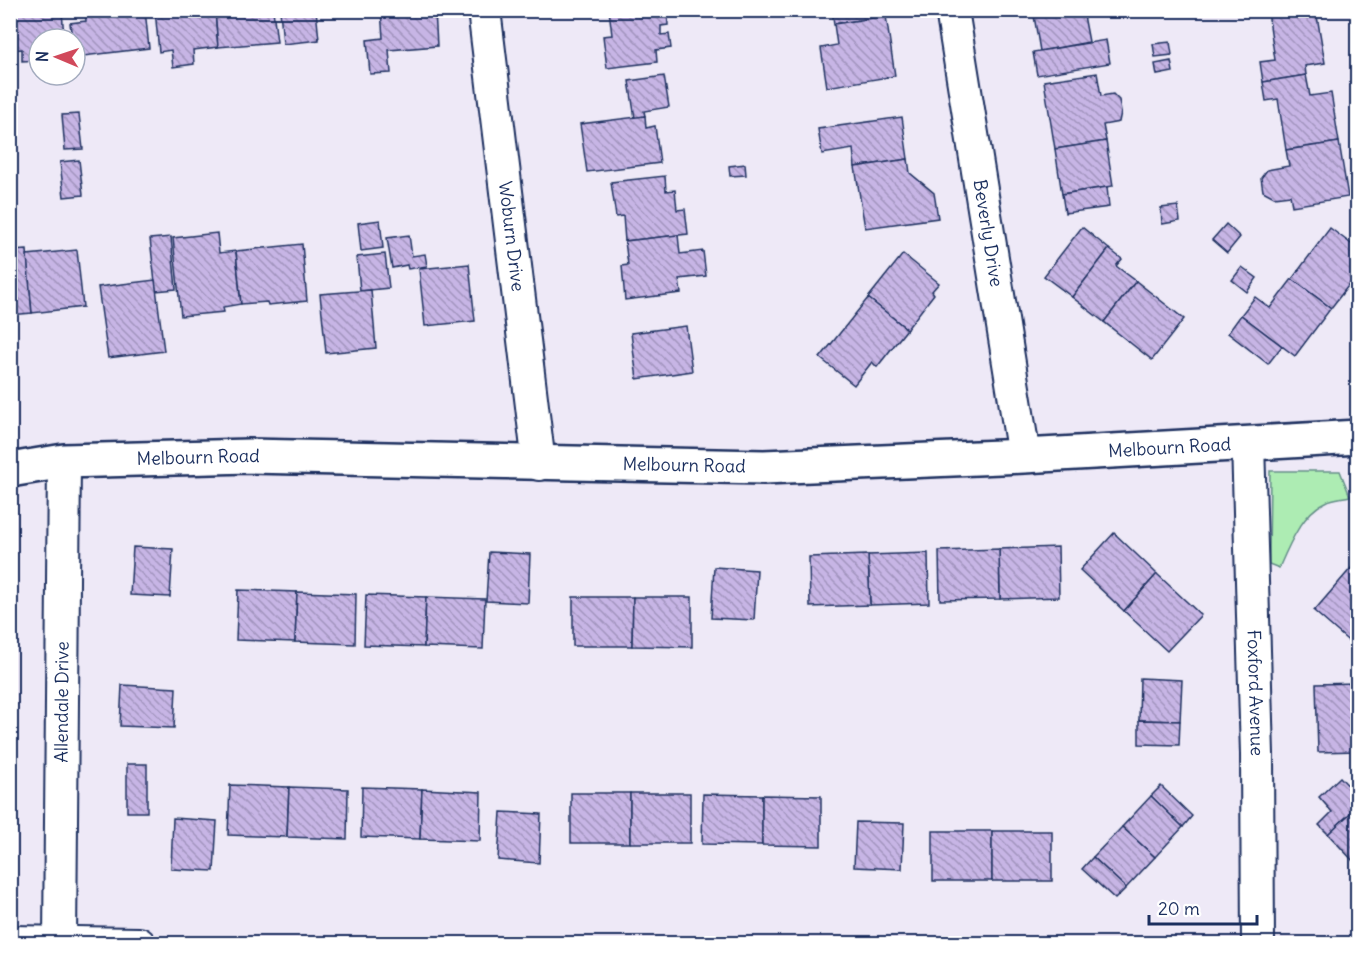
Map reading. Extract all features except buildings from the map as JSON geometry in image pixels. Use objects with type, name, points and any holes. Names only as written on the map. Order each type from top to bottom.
[{"type":"street","name":"Woburn Drive","points":[[484,10],[539,464]]},
{"type":"street","name":"Beverly Drive","points":[[952,10],[1024,456]]},
{"type":"street","name":"Melbourn Road","points":[[10,470],[64,461],[249,456],[539,464],[764,466],[1024,456],[1358,437]]},
{"type":"street","name":"Foxford Avenue","points":[[1248,443],[1257,754],[1258,944]]},
{"type":"street","name":"Allendale Drive","points":[[60,942],[64,461]]},
{"type":"street","points":[[10,942],[139,944]]},
{"type":"green space","points":[[1270,471],[1340,471],[1350,496],[1329,501],[1310,514],[1297,530],[1279,568],[1269,564]]}]
